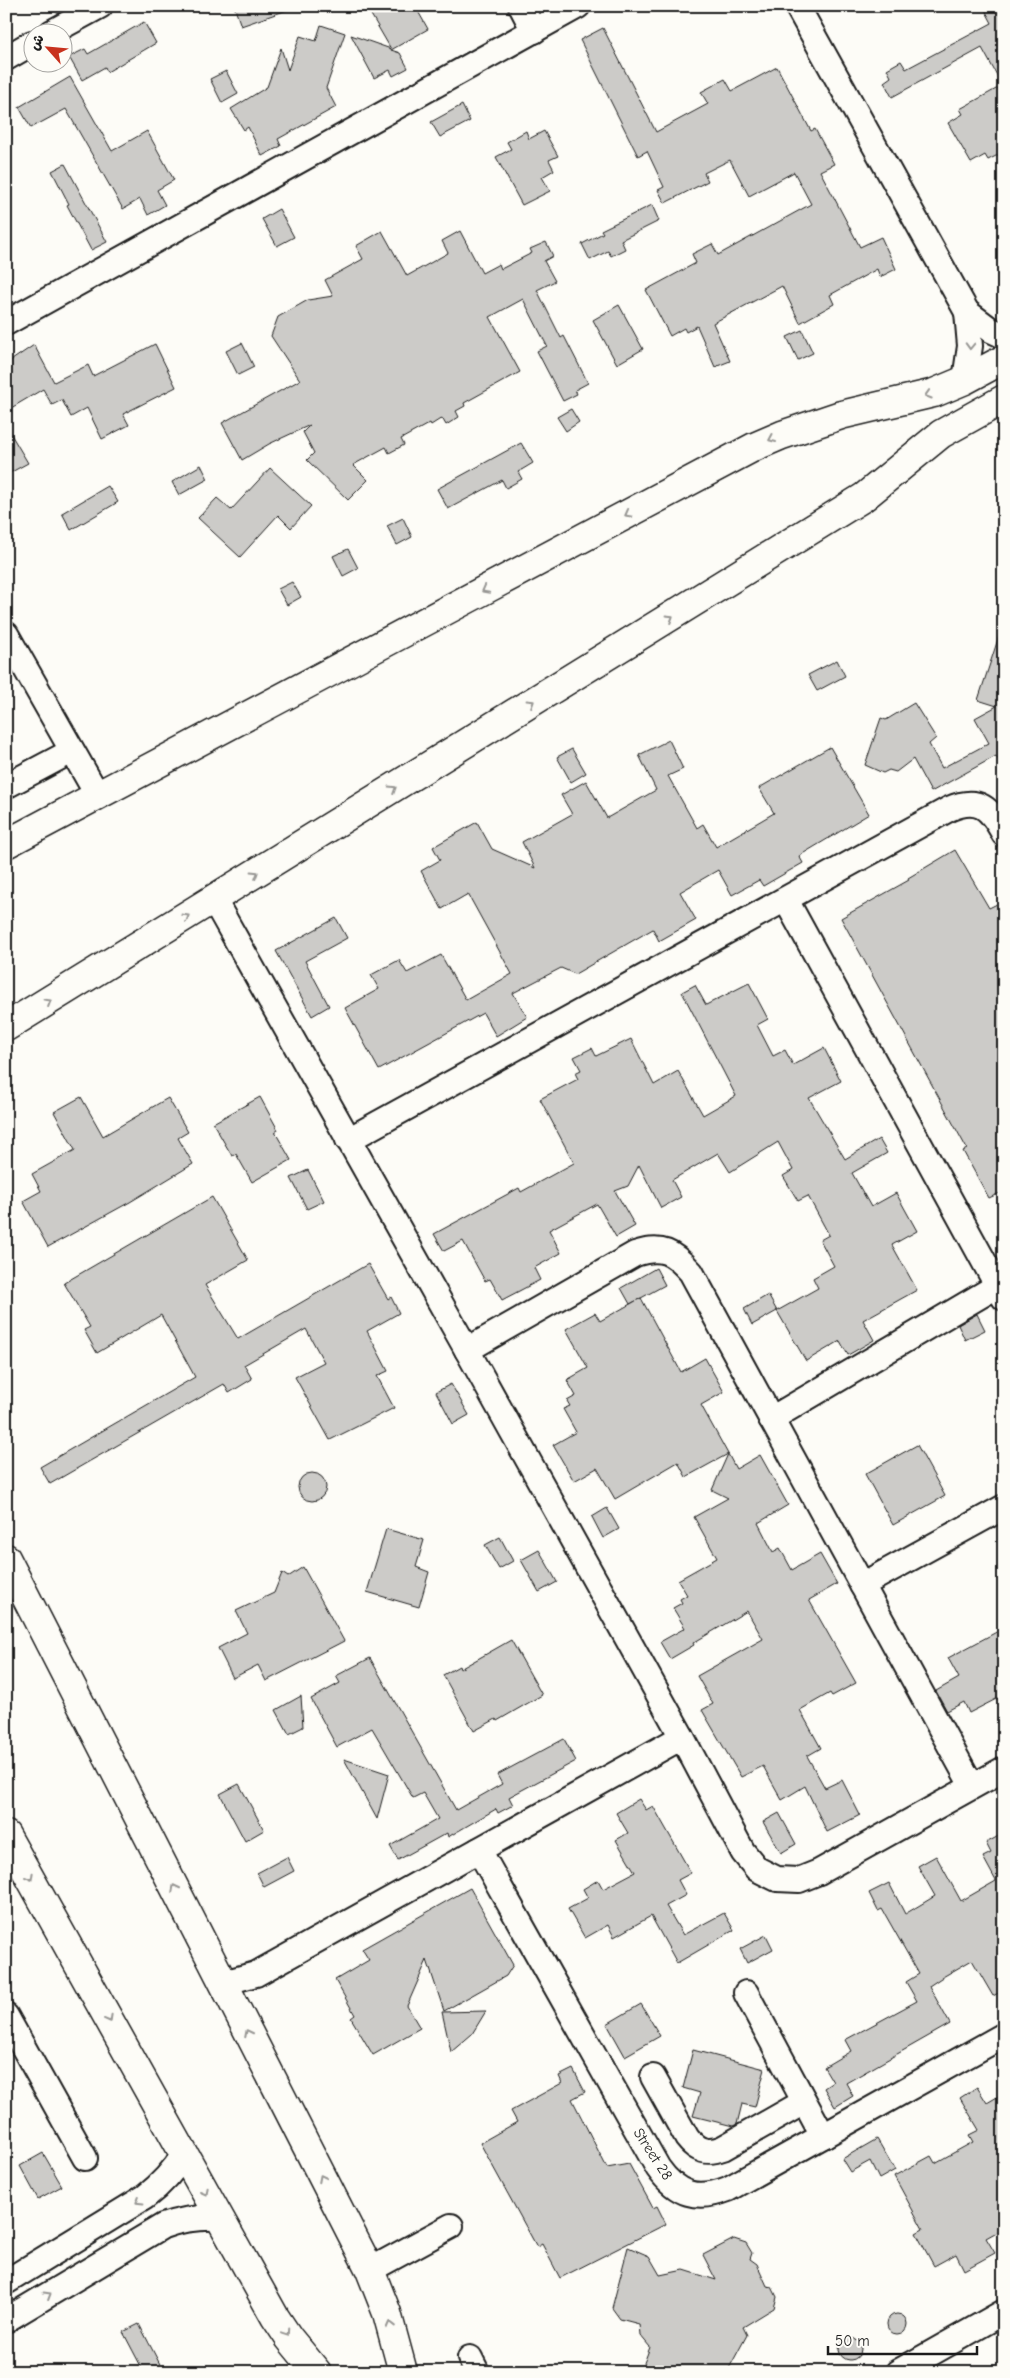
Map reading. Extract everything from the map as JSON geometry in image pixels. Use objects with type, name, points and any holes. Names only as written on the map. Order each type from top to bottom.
[{"type":"main road","points":[[6,844],[754,448],[811,424],[856,411],[918,398],[965,380],[1004,359]]},
{"type":"main road","points":[[6,1027],[864,497],[941,434],[1001,402]]},
{"type":"main road","points":[[6,1558],[370,2270],[387,2314],[403,2372]]},
{"type":"main road","points":[[6,1835],[275,2317],[289,2338],[317,2372]]},
{"type":"street","points":[[70,22],[100,6]]},
{"type":"street","points":[[521,6],[534,31]]},
{"type":"street","points":[[8,316],[578,6]]},
{"type":"street","points":[[797,6],[967,312],[970,346],[965,380]]},
{"type":"street","points":[[6,58],[22,49]]},
{"type":"street","points":[[967,312],[991,330],[1004,336]]},
{"type":"street","points":[[6,634],[98,796]]},
{"type":"street","points":[[6,786],[72,751]]},
{"type":"street","points":[[348,1140],[961,804],[974,803],[985,808],[994,816],[1004,834]]},
{"type":"street","points":[[214,900],[468,1350],[682,1737],[743,1852],[757,1869],[777,1879],[799,1880],[819,1872],[1004,1769]]},
{"type":"street","points":[[771,1419],[1000,1292],[786,900]]},
{"type":"street","points":[[468,1350],[635,1254],[651,1249],[667,1251],[680,1260],[692,1272],[972,1786]]},
{"type":"street","points":[[862,1586],[1004,1507]]},
{"type":"street","points":[[227,1991],[682,1737]]},
{"type":"street","name":"Street 28","points":[[479,1850],[668,2181],[680,2191],[696,2196],[712,2195],[728,2189],[1004,2035]]},
{"type":"street","points":[[746,1993],[823,2136]]},
{"type":"street","points":[[6,2016],[86,2158]]},
{"type":"street","points":[[653,2077],[687,2138],[693,2146],[703,2151],[713,2152],[723,2148],[804,2102]]},
{"type":"street","points":[[6,2282],[145,2197],[161,2185],[174,2171],[184,2154]]},
{"type":"street","points":[[6,2320],[163,2226],[181,2220],[200,2217],[220,2218]]},
{"type":"street","points":[[370,2270],[451,2226]]},
{"type":"street","points":[[898,2372],[1004,2312]]},
{"type":"building","points":[[234,6],[289,6],[290,9],[241,26]]},
{"type":"building","points":[[366,6],[415,6],[428,29],[391,50],[400,53],[408,68],[393,76],[390,70],[374,78],[351,35],[391,49]]},
{"type":"building","points":[[983,6],[1004,6],[1004,88],[982,48],[892,97],[884,82],[891,77],[887,69],[901,61],[906,69],[992,23]]},
{"type":"building","points":[[144,22],[156,43],[107,72],[105,67],[82,80],[72,62],[72,56],[85,49],[88,54]]},
{"type":"building","points":[[321,25],[345,33],[326,88],[336,107],[278,139],[281,146],[262,156],[248,127],[244,130],[231,109],[267,87],[281,48],[288,70],[300,36],[316,41]]},
{"type":"building","points":[[603,28],[656,132],[708,104],[701,92],[725,79],[732,91],[777,67],[811,131],[815,129],[834,164],[820,171],[860,247],[881,237],[896,269],[880,277],[877,269],[830,295],[834,304],[800,323],[782,286],[713,323],[730,361],[715,367],[697,326],[686,332],[684,328],[670,336],[646,290],[696,263],[692,254],[712,244],[718,255],[811,204],[794,172],[749,196],[730,160],[704,173],[708,181],[665,203],[658,190],[664,187],[647,151],[638,156],[580,40]]},
{"type":"building","points":[[226,71],[238,94],[222,103],[210,79]]},
{"type":"building","points":[[70,77],[112,151],[147,131],[174,180],[157,190],[165,205],[148,215],[140,199],[123,209],[66,109],[31,128],[19,107]]},
{"type":"building","points":[[998,88],[1004,99],[1004,152],[988,160],[985,155],[971,163],[948,123],[963,114],[960,109]]},
{"type":"building","points":[[462,105],[470,121],[440,137],[431,122]]},
{"type":"building","points":[[526,131],[529,139],[544,131],[558,156],[549,160],[554,170],[542,177],[550,191],[522,205],[496,157],[511,149],[507,142]]},
{"type":"building","points":[[65,164],[107,242],[91,250],[67,205],[69,204],[52,171]]},
{"type":"building","points":[[652,205],[659,221],[621,240],[625,249],[611,256],[608,251],[590,260],[582,244],[603,233],[601,230]]},
{"type":"building","points":[[279,209],[294,237],[277,246],[262,219]]},
{"type":"building","points":[[382,231],[407,276],[448,253],[442,241],[460,231],[482,273],[499,264],[501,269],[532,253],[530,249],[546,242],[553,256],[544,261],[555,281],[537,290],[561,338],[564,336],[588,383],[575,390],[577,394],[563,401],[537,351],[547,346],[523,299],[490,317],[520,372],[464,403],[465,406],[456,411],[459,417],[446,425],[442,418],[431,425],[430,423],[401,439],[404,445],[389,453],[386,447],[353,465],[368,480],[348,500],[307,460],[314,453],[303,432],[310,425],[269,444],[242,460],[222,423],[300,380],[271,336],[278,317],[308,300],[333,296],[325,280],[363,259],[356,246]]},
{"type":"building","points":[[619,305],[643,349],[617,364],[593,320]]},
{"type":"building","points":[[802,330],[813,353],[798,360],[787,337]]},
{"type":"building","points":[[242,343],[254,367],[238,375],[226,351]]},
{"type":"building","points":[[155,344],[176,387],[123,414],[129,425],[102,439],[87,408],[71,417],[62,400],[52,405],[43,389],[6,411],[6,364],[34,345],[54,382],[88,365],[93,376]]},
{"type":"building","points":[[571,409],[579,422],[566,431],[557,417]]},
{"type":"building","points":[[6,426],[28,463],[6,475]]},
{"type":"building","points":[[521,443],[533,463],[518,472],[522,479],[506,488],[502,480],[448,509],[437,489]]},
{"type":"building","points":[[201,465],[208,479],[179,495],[172,482]]},
{"type":"building","points":[[270,468],[311,506],[291,528],[278,515],[240,557],[198,518],[217,498],[231,510]]},
{"type":"building","points":[[108,486],[118,502],[71,530],[62,513]]},
{"type":"building","points":[[403,518],[412,537],[397,545],[387,526]]},
{"type":"building","points":[[348,549],[358,568],[343,576],[333,556]]},
{"type":"building","points":[[292,582],[301,597],[287,605],[278,589]]},
{"type":"building","points":[[1001,630],[1004,630],[1004,770],[996,756],[931,792],[913,759],[896,772],[889,770],[883,773],[865,765],[881,718],[886,720],[914,703],[936,738],[929,744],[942,768],[989,743],[975,718],[997,706],[978,700]]},
{"type":"building","points":[[837,660],[845,676],[817,691],[808,675]]},
{"type":"building","points":[[669,740],[683,769],[668,776],[697,828],[703,824],[716,847],[774,813],[759,788],[830,747],[869,814],[799,856],[803,863],[763,886],[759,880],[732,895],[718,870],[680,892],[696,920],[659,941],[653,929],[575,974],[561,968],[513,993],[527,1017],[496,1036],[483,1013],[379,1070],[345,1008],[379,989],[371,975],[399,960],[407,973],[441,955],[466,1000],[512,974],[468,894],[442,909],[421,871],[440,860],[433,847],[477,822],[492,849],[535,868],[522,842],[572,814],[561,795],[586,781],[607,818],[656,790],[639,755]]},
{"type":"building","points":[[572,749],[586,773],[571,782],[557,757]]},
{"type":"building","points":[[955,850],[989,908],[999,903],[1004,911],[1004,1191],[989,1198],[963,1151],[967,1149],[841,918],[909,880],[908,878]]},
{"type":"building","points":[[336,918],[347,938],[305,961],[329,1006],[312,1016],[276,951]]},
{"type":"building","points":[[749,983],[768,1019],[757,1025],[773,1056],[785,1050],[793,1065],[824,1048],[841,1081],[809,1098],[845,1159],[879,1139],[887,1153],[852,1173],[871,1207],[896,1193],[917,1231],[892,1245],[917,1290],[863,1320],[874,1340],[848,1355],[840,1341],[806,1361],[777,1311],[818,1288],[813,1278],[834,1266],[820,1240],[829,1235],[808,1196],[798,1201],[783,1176],[793,1170],[778,1142],[730,1172],[718,1153],[672,1180],[681,1197],[661,1208],[639,1165],[628,1186],[615,1191],[635,1226],[616,1237],[597,1204],[549,1230],[561,1253],[534,1268],[540,1280],[502,1300],[490,1279],[485,1281],[463,1241],[444,1251],[434,1234],[519,1188],[521,1192],[574,1163],[540,1099],[578,1079],[575,1073],[581,1070],[574,1057],[592,1048],[596,1056],[631,1039],[654,1085],[678,1071],[703,1115],[736,1096],[682,992],[695,985],[706,1005]]},
{"type":"building","points":[[81,1097],[103,1136],[168,1098],[188,1132],[178,1138],[193,1164],[130,1202],[48,1247],[23,1201],[41,1191],[32,1174],[75,1150],[54,1112]]},
{"type":"building","points":[[260,1097],[278,1130],[275,1132],[291,1160],[252,1182],[236,1154],[232,1156],[213,1123]]},
{"type":"building","points":[[308,1170],[324,1201],[307,1209],[291,1178]]},
{"type":"building","points":[[212,1197],[248,1260],[205,1285],[238,1339],[368,1264],[388,1299],[391,1297],[399,1313],[367,1331],[388,1371],[377,1376],[394,1408],[330,1440],[295,1377],[324,1362],[306,1329],[244,1365],[252,1379],[229,1393],[224,1384],[50,1484],[40,1467],[195,1377],[161,1315],[97,1353],[84,1330],[90,1327],[64,1283]]},
{"type":"building","points":[[656,1268],[665,1285],[630,1304],[621,1288]]},
{"type":"building","points":[[768,1295],[777,1311],[752,1325],[744,1309]]},
{"type":"building","points":[[641,1298],[681,1372],[705,1358],[724,1392],[701,1405],[728,1454],[686,1477],[678,1462],[615,1499],[597,1468],[574,1481],[553,1445],[576,1432],[563,1409],[570,1406],[567,1401],[576,1396],[567,1380],[588,1368],[566,1329],[595,1313],[600,1321]]},
{"type":"building","points":[[977,1314],[985,1330],[965,1340],[958,1325]]},
{"type":"building","points":[[451,1384],[469,1415],[453,1424],[436,1392]]},
{"type":"building","points":[[917,1445],[945,1496],[893,1525],[865,1474]]},
{"type":"building","points":[[728,1454],[736,1469],[760,1455],[788,1505],[758,1523],[773,1552],[780,1548],[792,1570],[820,1554],[837,1584],[809,1600],[856,1683],[832,1696],[830,1693],[800,1710],[821,1748],[807,1756],[825,1788],[842,1780],[860,1815],[827,1832],[805,1786],[782,1800],[763,1766],[741,1777],[702,1710],[713,1704],[697,1676],[763,1639],[747,1611],[670,1659],[660,1642],[685,1628],[673,1608],[682,1603],[680,1599],[687,1595],[678,1580],[717,1558],[694,1517],[728,1498],[712,1490]]},
{"type":"building","points":[[312,1473],[322,1477],[326,1487],[322,1497],[312,1501],[302,1497],[298,1487],[302,1477]]},
{"type":"building","points":[[607,1508],[619,1529],[603,1538],[592,1517]]},
{"type":"building","points":[[386,1529],[424,1540],[416,1567],[429,1572],[419,1607],[367,1592]]},
{"type":"building","points":[[500,1537],[513,1561],[499,1569],[485,1545]]},
{"type":"building","points":[[539,1550],[557,1582],[539,1592],[521,1560]]},
{"type":"building","points":[[303,1567],[344,1641],[266,1681],[258,1665],[233,1678],[218,1648],[247,1633],[236,1611],[274,1593],[282,1573],[288,1577]]},
{"type":"building","points":[[1004,1628],[1004,1695],[969,1713],[964,1702],[947,1711],[936,1691],[959,1678],[948,1658]]},
{"type":"building","points":[[511,1640],[542,1695],[497,1721],[496,1719],[474,1731],[443,1675],[459,1666],[460,1669]]},
{"type":"building","points":[[370,1658],[456,1810],[502,1784],[497,1775],[564,1739],[576,1761],[509,1797],[513,1805],[498,1813],[496,1809],[448,1837],[447,1833],[398,1860],[390,1846],[438,1819],[423,1793],[413,1798],[372,1728],[337,1747],[311,1699],[340,1683],[336,1676]]},
{"type":"building","points":[[301,1696],[303,1727],[289,1734],[276,1710]]},
{"type":"building","points":[[344,1759],[389,1774],[377,1819]]},
{"type":"building","points":[[239,1784],[264,1830],[245,1841],[220,1794]]},
{"type":"building","points":[[639,1799],[646,1810],[653,1806],[691,1873],[678,1880],[686,1895],[666,1906],[683,1935],[724,1913],[734,1930],[677,1963],[651,1916],[614,1937],[608,1925],[585,1938],[568,1909],[588,1898],[583,1889],[598,1880],[603,1889],[635,1872],[616,1840],[628,1833],[616,1813]]},
{"type":"building","points":[[779,1813],[796,1844],[781,1853],[763,1822]]},
{"type":"building","points":[[1004,1833],[1004,1990],[993,1996],[972,1960],[929,1986],[950,2024],[846,2083],[853,2096],[835,2107],[824,2088],[833,2082],[824,2067],[851,2051],[845,2040],[917,2001],[906,1982],[919,1974],[882,1909],[878,1911],[869,1893],[889,1883],[905,1914],[935,1896],[918,1866],[936,1856],[961,1901],[996,1881],[983,1857],[991,1853],[986,1843]]},
{"type":"building","points":[[287,1857],[294,1871],[264,1887],[257,1873]]},
{"type":"building","points":[[470,1888],[513,1965],[506,1976],[444,2011],[427,1960],[407,2006],[420,2028],[373,2055],[351,2018],[355,2015],[335,1980],[369,1960],[362,1949]]},
{"type":"building","points":[[766,1935],[773,1949],[747,1963],[740,1949]]},
{"type":"building","points":[[641,2004],[660,2036],[625,2056],[607,2024]]},
{"type":"building","points":[[486,2011],[472,2034],[451,2052],[442,2012]]},
{"type":"building","points":[[693,2050],[765,2069],[755,2107],[742,2104],[737,2124],[733,2126],[693,2116],[700,2093],[683,2088]]},
{"type":"building","points":[[573,2069],[585,2092],[572,2099],[607,2168],[629,2164],[653,2208],[657,2206],[666,2224],[560,2278],[542,2244],[537,2247],[480,2143],[517,2122],[511,2111],[562,2083],[559,2076]]},
{"type":"building","points":[[977,2087],[987,2103],[1004,2093],[1004,2228],[986,2238],[995,2253],[964,2270],[956,2254],[934,2266],[916,2233],[923,2229],[894,2176],[931,2156],[935,2163],[973,2142],[969,2135],[979,2130],[960,2098]]},
{"type":"building","points":[[877,2139],[895,2170],[879,2179],[870,2161],[850,2172],[842,2159]]},
{"type":"building","points":[[43,2153],[62,2186],[38,2199],[20,2166]]},
{"type":"building","points":[[734,2239],[746,2243],[752,2253],[750,2259],[757,2264],[767,2286],[772,2287],[777,2297],[774,2308],[743,2327],[747,2335],[727,2372],[648,2372],[644,2363],[650,2347],[640,2335],[639,2324],[620,2319],[612,2308],[628,2247],[649,2256],[660,2275],[684,2270],[716,2280],[703,2255]]},
{"type":"building","points":[[897,2314],[904,2317],[907,2324],[904,2331],[897,2334],[890,2331],[887,2324],[890,2317]]},
{"type":"building","points":[[139,2324],[164,2372],[144,2372],[123,2332]]},
{"type":"building","points":[[850,2338],[858,2341],[861,2349],[858,2357],[850,2360],[842,2357],[839,2349],[842,2341]]}]
